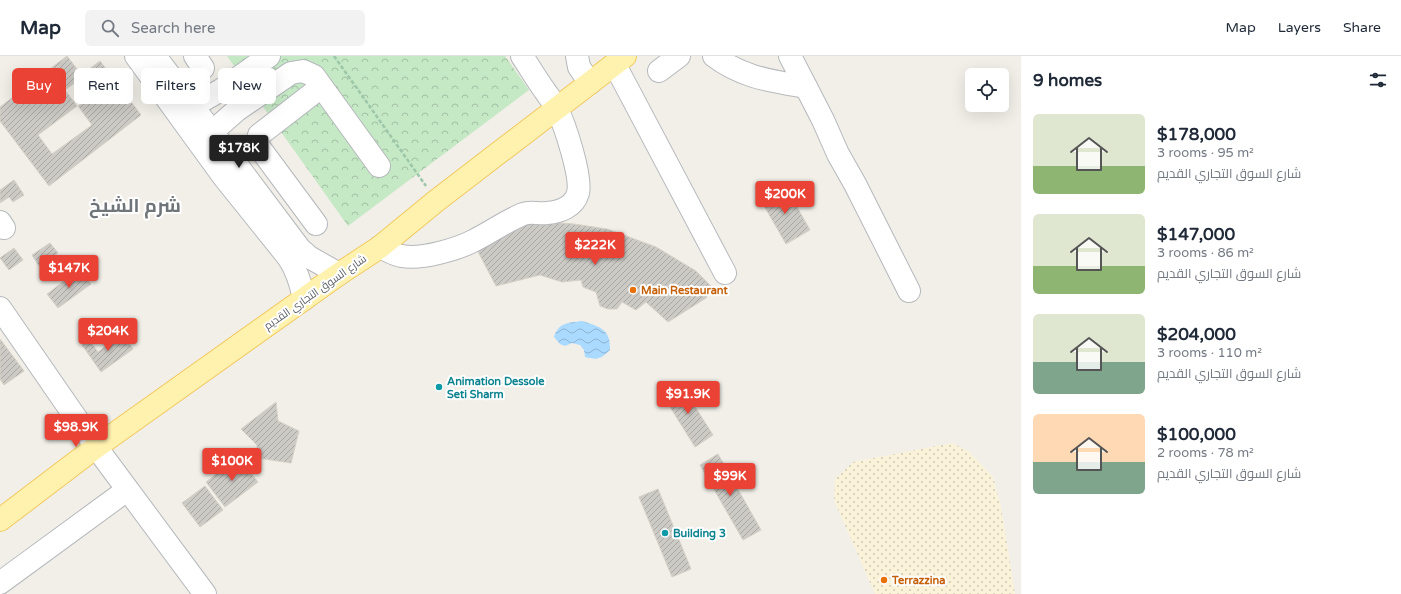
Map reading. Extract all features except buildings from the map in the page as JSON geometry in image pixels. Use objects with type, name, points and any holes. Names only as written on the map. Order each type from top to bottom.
[{"type":"main road","name":"شارع السوق التجاري القديم","points":[[0,520],[96,447],[339,274],[380,247],[436,201],[620,60]]},
{"type":"street","points":[[136,56],[223,176],[288,257],[300,280],[304,299]]},
{"type":"street","points":[[155,56],[300,249],[309,257],[339,274]]},
{"type":"street","points":[[252,68],[269,56]]},
{"type":"street","points":[[380,247],[403,256],[424,256],[466,244],[524,214],[559,211],[574,202],[577,195],[578,182],[570,146],[557,108],[522,56]]},
{"type":"street","points":[[577,56],[579,67],[590,83]]},
{"type":"street","points":[[659,71],[679,56]]},
{"type":"street","points":[[714,56],[737,71],[759,79],[806,87]]},
{"type":"street","points":[[790,56],[823,120],[838,154],[855,184],[909,291]]},
{"type":"street","points":[[620,60],[725,273]]},
{"type":"street","points":[[212,132],[284,64],[314,76],[379,166]]},
{"type":"street","points":[[316,224],[259,147],[258,140],[259,134],[322,87]]},
{"type":"street","points":[[193,106],[218,92]]},
{"type":"street","points":[[232,104],[237,110]]},
{"type":"street","points":[[0,308],[96,447],[205,594]]},
{"type":"street","points":[[0,583],[127,490]]},
{"type":"path","points":[[334,56],[436,201]]},
{"type":"green space","points":[[227,56],[505,56],[529,90],[348,226],[261,104],[276,104],[276,68],[236,68]]},
{"type":"sand","points":[[952,443],[968,451],[993,477],[1001,507],[1015,594],[875,594],[834,500],[835,479],[853,462]]},
{"type":"water","points":[[582,321],[599,327],[609,337],[610,350],[602,357],[585,357],[584,350],[580,345],[572,343],[565,346],[560,344],[554,337],[561,326],[568,323]]},
{"type":"place","name":"Main Restaurant","points":[[633,290]]},
{"type":"place","name":"Animation Dessole Seti Sharm","points":[[439,387]]},
{"type":"place","name":"Building 3","points":[[665,533]]},
{"type":"place","name":"Terrazzina","points":[[884,580]]},
{"type":"district","name":"شرم الشيخ","points":[[135,205]]}]
